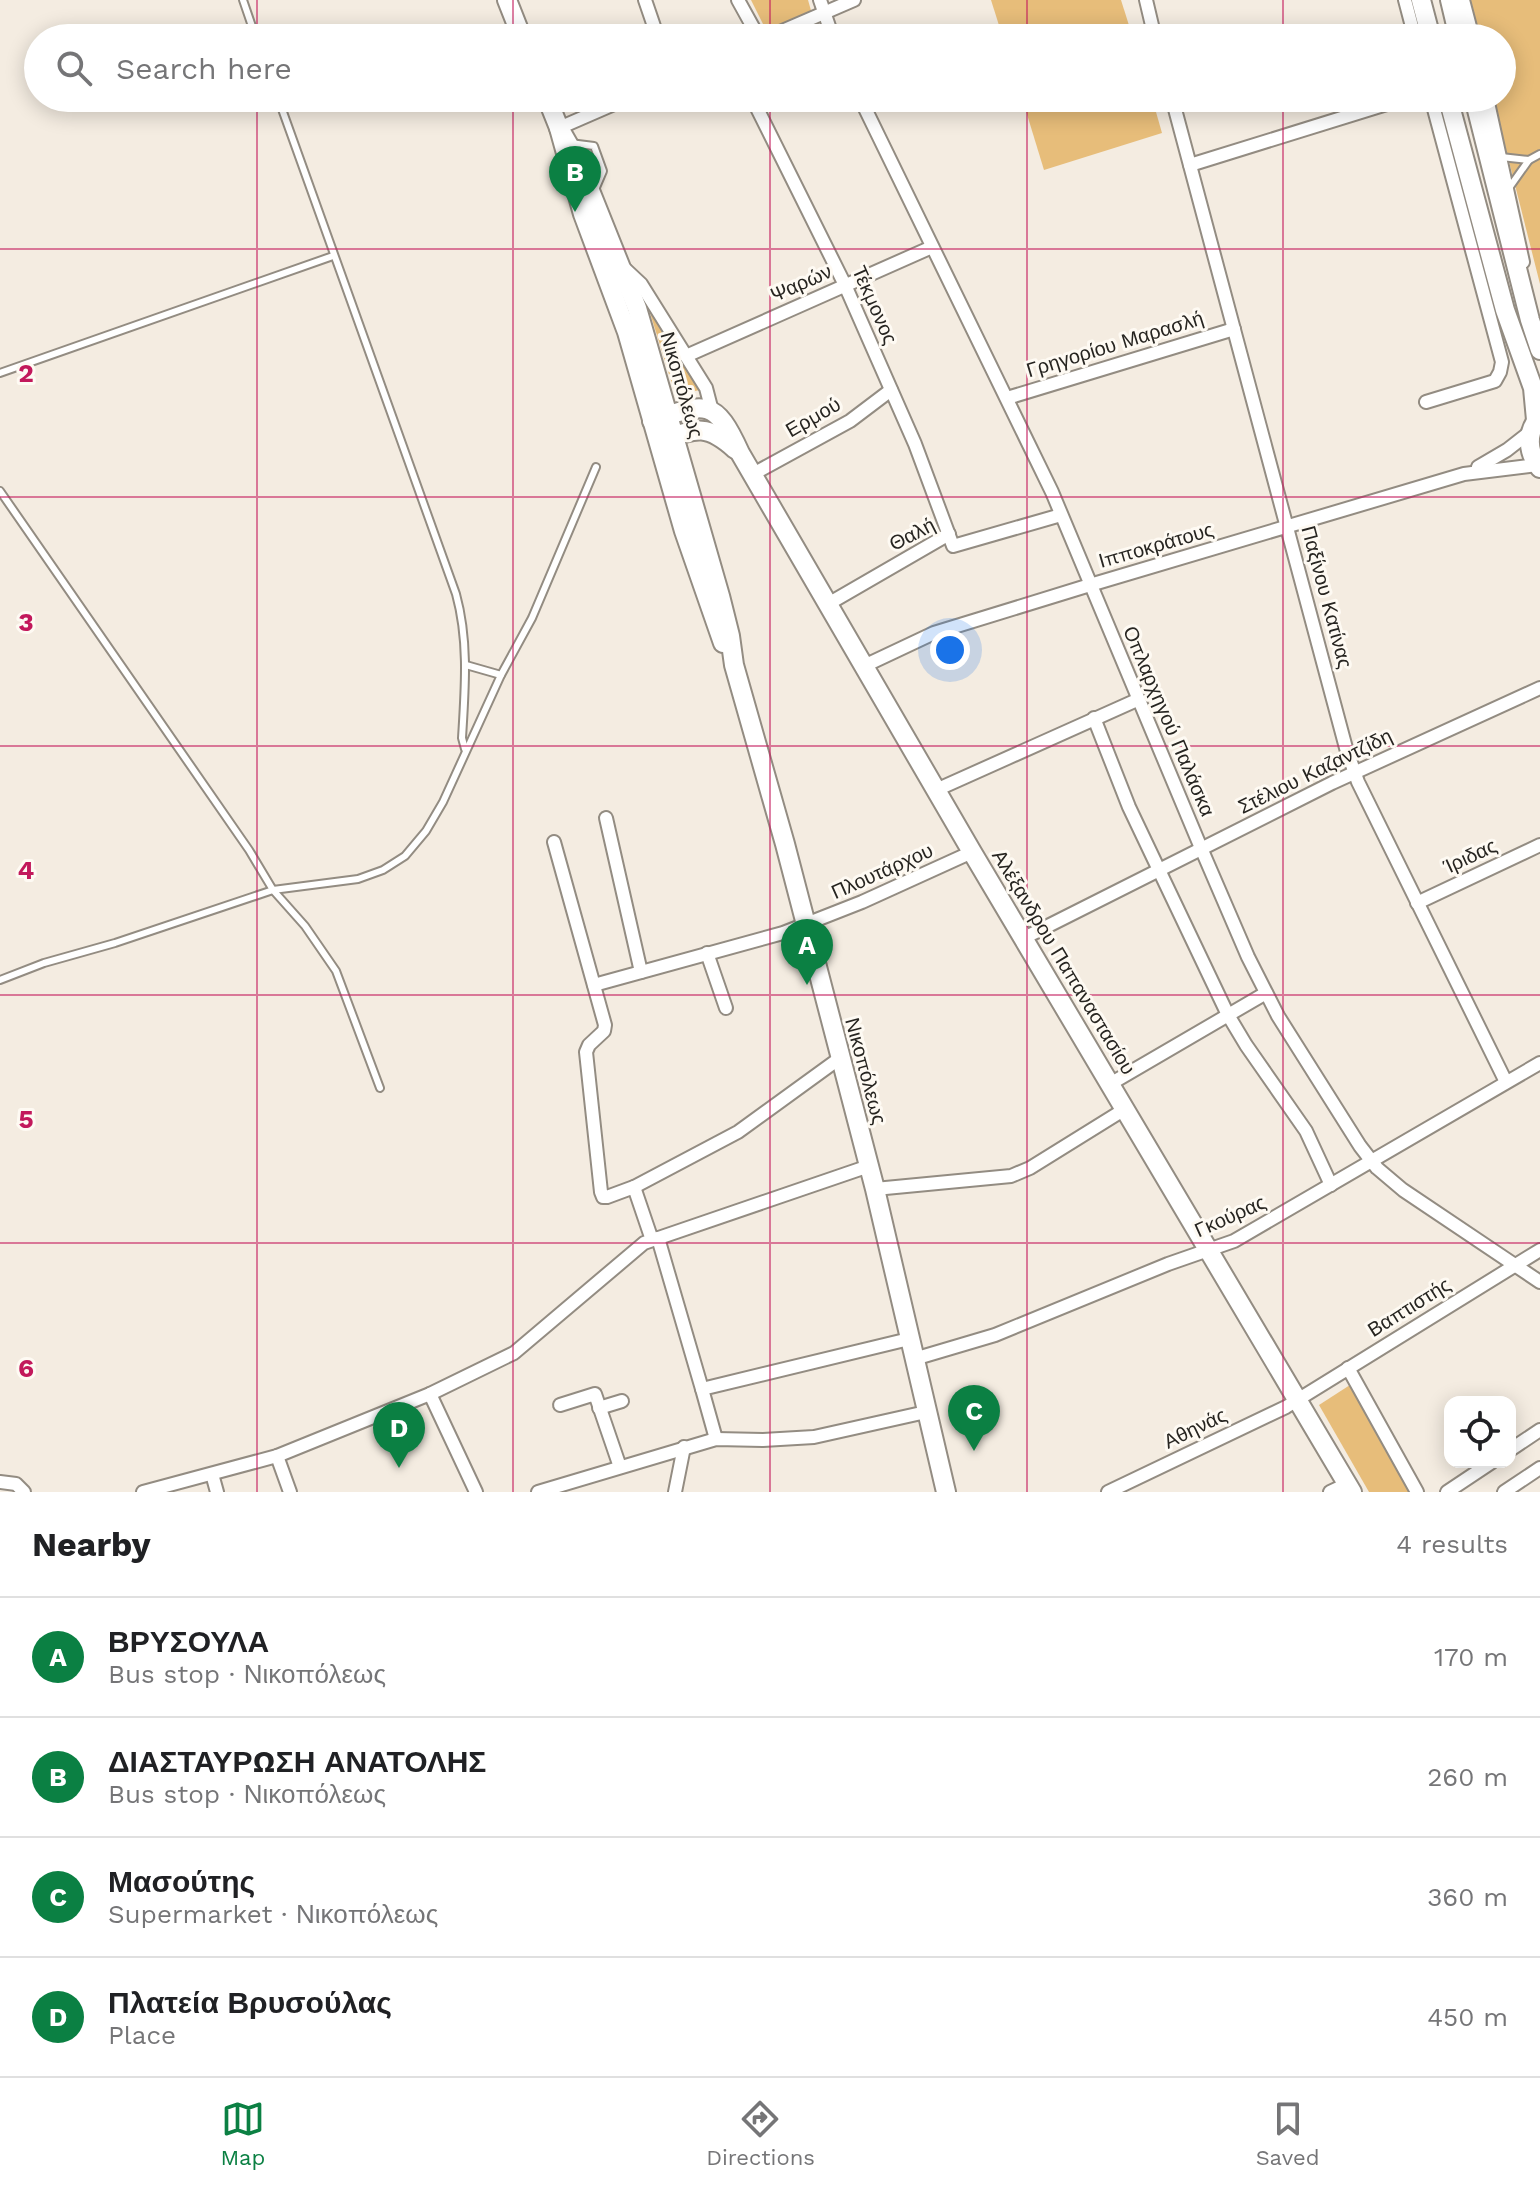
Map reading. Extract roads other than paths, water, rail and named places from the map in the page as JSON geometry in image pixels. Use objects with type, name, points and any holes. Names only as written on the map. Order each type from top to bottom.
[{"type":"main road","points":[[507,0],[516,24]]},
{"type":"main road","points":[[1421,0],[1427,24]]},
{"type":"main road","points":[[1450,0],[1456,24]]},
{"type":"main road","name":"Νικοπόλεως","points":[[553,112],[593,195],[637,308],[660,418],[712,619],[734,665]]},
{"type":"main road","points":[[1452,112],[1505,310],[1533,388],[1535,423],[1531,455],[1538,467]]},
{"type":"main road","points":[[1478,112],[1540,350]]},
{"type":"main road","name":"Νικοπόλεως","points":[[564,136],[583,214],[660,418]]},
{"type":"main road","points":[[660,418],[686,409],[712,411]]},
{"type":"main road","name":"Αλέξανδρου Παπαναστασίου","points":[[712,411],[725,422],[735,448],[1298,1399],[1343,1489]]},
{"type":"main road","points":[[666,439],[701,429],[708,430],[735,448]]},
{"type":"main road","name":"Νικοπόλεως","points":[[666,439],[681,462],[730,636],[734,665],[875,1189],[946,1492]]},
{"type":"main road","points":[[681,462],[689,448],[701,441],[715,439],[735,448]]},
{"type":"street","points":[[645,0],[653,24]]},
{"type":"street","points":[[738,0],[751,24]]},
{"type":"street","points":[[790,24],[822,6],[854,0]]},
{"type":"street","points":[[1146,0],[1152,24]]},
{"type":"street","points":[[1405,0],[1411,24]]},
{"type":"street","points":[[1463,0],[1469,24]]},
{"type":"street","points":[[564,136],[604,112]]},
{"type":"street","name":"Τέκμονος","points":[[759,112],[845,285],[915,444],[949,534]]},
{"type":"street","name":"Οπλαρχηγού Παλάσκα","points":[[867,112],[1061,515],[1137,700],[1266,993],[1371,1162],[1403,1190],[1540,1282]]},
{"type":"street","name":"Παξίνου Κατίνας","points":[[1176,112],[1346,748],[1417,903],[1506,1082]]},
{"type":"street","points":[[1190,165],[1361,112]]},
{"type":"street","points":[[1426,402],[1495,381],[1502,362],[1435,112]]},
{"type":"street","points":[[1490,112],[1520,244],[1530,320]]},
{"type":"street","name":"Ψαρών","points":[[686,356],[932,247]]},
{"type":"street","points":[[621,264],[641,284],[706,388],[712,411]]},
{"type":"street","name":"Γρηγορίου Μαρασλή","points":[[1007,398],[1234,329]]},
{"type":"street","name":"Ερμού","points":[[753,474],[850,421],[891,390]]},
{"type":"street","name":"Ιπποκράτους","points":[[864,666],[934,633],[1464,474],[1498,456],[1535,423]]},
{"type":"street","name":"Ιπποκράτους","points":[[1464,474],[1538,467]]},
{"type":"street","name":"Θαλή","points":[[828,604],[949,534],[953,546],[1061,515]]},
{"type":"street","name":"Στέλιου Καζαντζίδη","points":[[1024,938],[1355,773],[1540,688]]},
{"type":"street","points":[[936,790],[1137,700]]},
{"type":"street","points":[[1094,718],[1124,795],[1228,1015],[1306,1131],[1331,1185]]},
{"type":"street","points":[[606,818],[641,972]]},
{"type":"street","points":[[554,842],[605,1025],[604,1031],[586,1052],[603,1197],[634,1187],[738,1132],[840,1058]]},
{"type":"street","name":"Ίριδας","points":[[1417,903],[1540,845]]},
{"type":"street","name":"Πλουτάρχου","points":[[594,985],[806,925],[972,852]]},
{"type":"street","points":[[707,953],[726,1008]]},
{"type":"street","points":[[1110,1084],[1266,993]]},
{"type":"street","name":"Γκούρας","points":[[914,1359],[995,1335],[1251,1232],[1540,1063]]},
{"type":"street","points":[[875,1189],[1011,1176],[1030,1168],[1125,1109]]},
{"type":"street","points":[[143,1492],[277,1456],[430,1394],[514,1353],[631,1252],[655,1239],[869,1166]]},
{"type":"street","points":[[634,1187],[655,1239],[716,1439]]},
{"type":"street","name":"Βαπτιστής","points":[[1298,1399],[1540,1250]]},
{"type":"street","points":[[702,1389],[909,1339]]},
{"type":"street","points":[[1348,1368],[1417,1492]]},
{"type":"street","points":[[430,1394],[476,1492]]},
{"type":"street","points":[[560,1405],[595,1394],[620,1467]]},
{"type":"street","name":"Αθηνάς","points":[[1108,1492],[1298,1399]]},
{"type":"street","points":[[599,1408],[622,1401]]},
{"type":"street","points":[[538,1492],[563,1488],[620,1467],[716,1439],[814,1437],[926,1412]]},
{"type":"street","points":[[1516,1446],[1540,1430]]},
{"type":"street","points":[[675,1492],[684,1447]]},
{"type":"street","points":[[277,1456],[290,1492]]},
{"type":"street","points":[[1447,1492],[1483,1468]]},
{"type":"street","points":[[1504,1492],[1540,1468]]},
{"type":"street","points":[[212,1474],[217,1492]]},
{"type":"street","points":[[0,1482],[16,1484],[24,1492]]},
{"type":"lane","points":[[243,0],[251,24]]},
{"type":"lane","points":[[283,112],[456,594],[463,624],[466,665],[462,738],[465,749]]},
{"type":"lane","points":[[1509,188],[1529,160],[1540,154]]},
{"type":"lane","points":[[1501,157],[1529,160]]},
{"type":"lane","points":[[0,373],[333,256]]},
{"type":"lane","points":[[0,980],[273,890],[358,879],[395,864],[414,847],[435,817],[501,675],[532,618],[596,467]]},
{"type":"lane","points":[[0,491],[31,540],[249,850],[273,890],[305,926],[336,971],[380,1088]]},
{"type":"lane","points":[[466,665],[501,675]]},
{"type":"place","name":"ΔΙΑΣΤΑΥΡΩΣΗ ΑΝΑΤΟΛΗΣ","points":[[575,212]]},
{"type":"place","name":"ΒΡΥΣΟΥΛΑ","points":[[807,985]]},
{"type":"place","name":"Μασούτης","points":[[974,1451]]},
{"type":"place","name":"Πλατεία Βρυσούλας","points":[[399,1468]]}]
